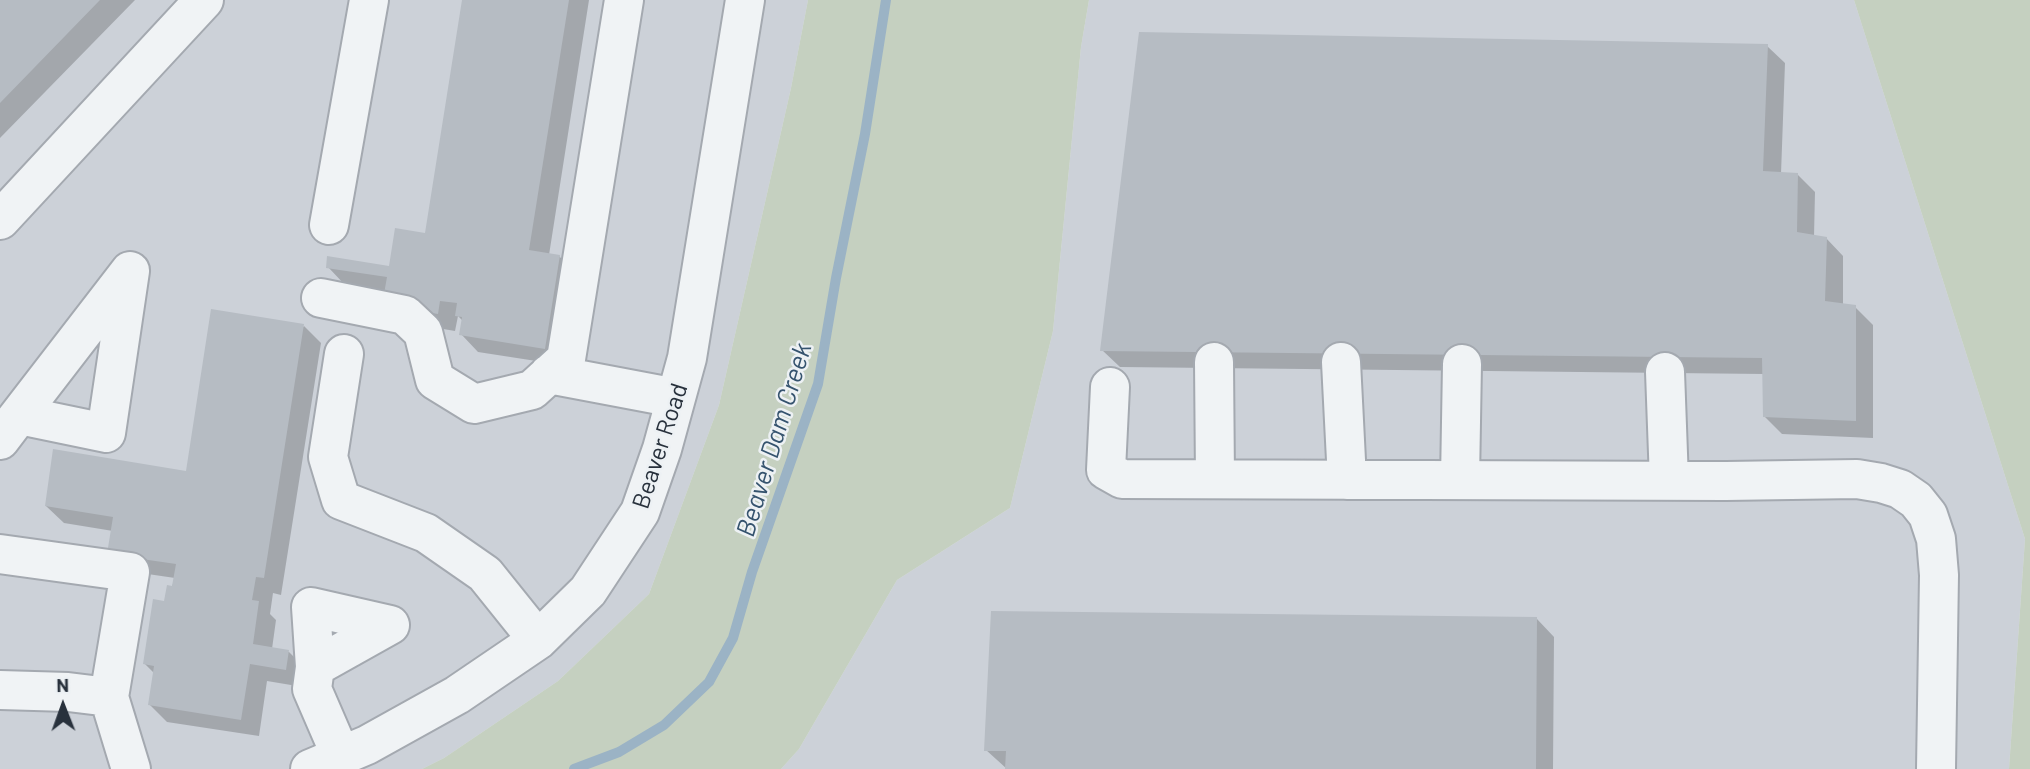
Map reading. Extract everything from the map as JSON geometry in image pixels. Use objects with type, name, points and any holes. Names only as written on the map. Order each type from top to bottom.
[{"type":"street","points":[[0,220],[204,0]]},
{"type":"street","points":[[329,225],[369,0]]},
{"type":"street","points":[[321,298],[405,315],[423,332],[435,380],[474,404],[532,390],[566,359],[624,0]]},
{"type":"street","name":"Beaver Road","points":[[325,762],[367,745],[457,695],[538,640],[587,591],[640,512],[662,449],[687,358],[744,0]]},
{"type":"street","points":[[344,354],[328,457],[341,500],[426,533],[485,574],[538,640]]},
{"type":"street","points":[[1214,362],[1215,479]]},
{"type":"street","points":[[1341,362],[1347,480]]},
{"type":"street","points":[[1460,480],[1462,364]]},
{"type":"street","points":[[1665,372],[1669,481]]},
{"type":"street","points":[[549,374],[676,398]]},
{"type":"street","points":[[1110,387],[1106,470],[1122,479],[1857,479],[1900,489],[1916,500],[1928,515],[1936,539],[1939,575],[1936,769]]},
{"type":"street","points":[[0,554],[130,572],[109,697],[131,769]]},
{"type":"street","points":[[315,667],[312,689],[325,762]]},
{"type":"street","points":[[0,690],[68,692],[109,697]]},
{"type":"shaded area","points":[[0,0],[808,0],[791,88],[719,405],[649,594],[558,681],[444,758],[422,769],[0,769]]},
{"type":"shaded area","points":[[1089,0],[1854,0],[2025,539],[2009,769],[781,769],[799,749],[897,580],[1010,508],[1053,331],[1081,47]]},
{"type":"green space","points":[[808,0],[1089,0],[1081,47],[1053,331],[1010,508],[897,580],[799,749],[781,769],[422,769],[444,758],[558,681],[649,594],[719,405],[791,88]]},
{"type":"green space","points":[[1854,0],[2030,0],[2030,769],[2009,769],[2025,539]]},
{"type":"building","points":[[0,0],[100,0],[0,103]]},
{"type":"building","points":[[462,0],[569,0],[529,250],[560,255],[545,349],[459,335],[462,317],[455,316],[457,303],[440,301],[438,314],[382,305],[387,277],[326,268],[327,256],[389,266],[395,228],[425,233]]},
{"type":"building","points":[[1139,32],[1768,44],[1763,171],[1798,173],[1797,232],[1827,237],[1825,301],[1856,305],[1856,421],[1763,417],[1762,358],[1100,351]]},
{"type":"building","points":[[211,309],[304,324],[264,578],[256,577],[252,600],[259,601],[253,644],[289,650],[286,670],[250,664],[241,720],[148,705],[154,666],[143,664],[153,599],[164,601],[167,585],[172,586],[176,564],[107,554],[113,517],[45,506],[53,449],[186,471]]},
{"type":"building","points":[[991,611],[1537,617],[1536,769],[1005,769],[1006,751],[984,751]]},
{"type":"waterway","name":"Beaver Dam Creek","points":[[574,769],[619,752],[664,725],[709,682],[733,638],[752,572],[818,384],[865,134],[886,0]]}]
